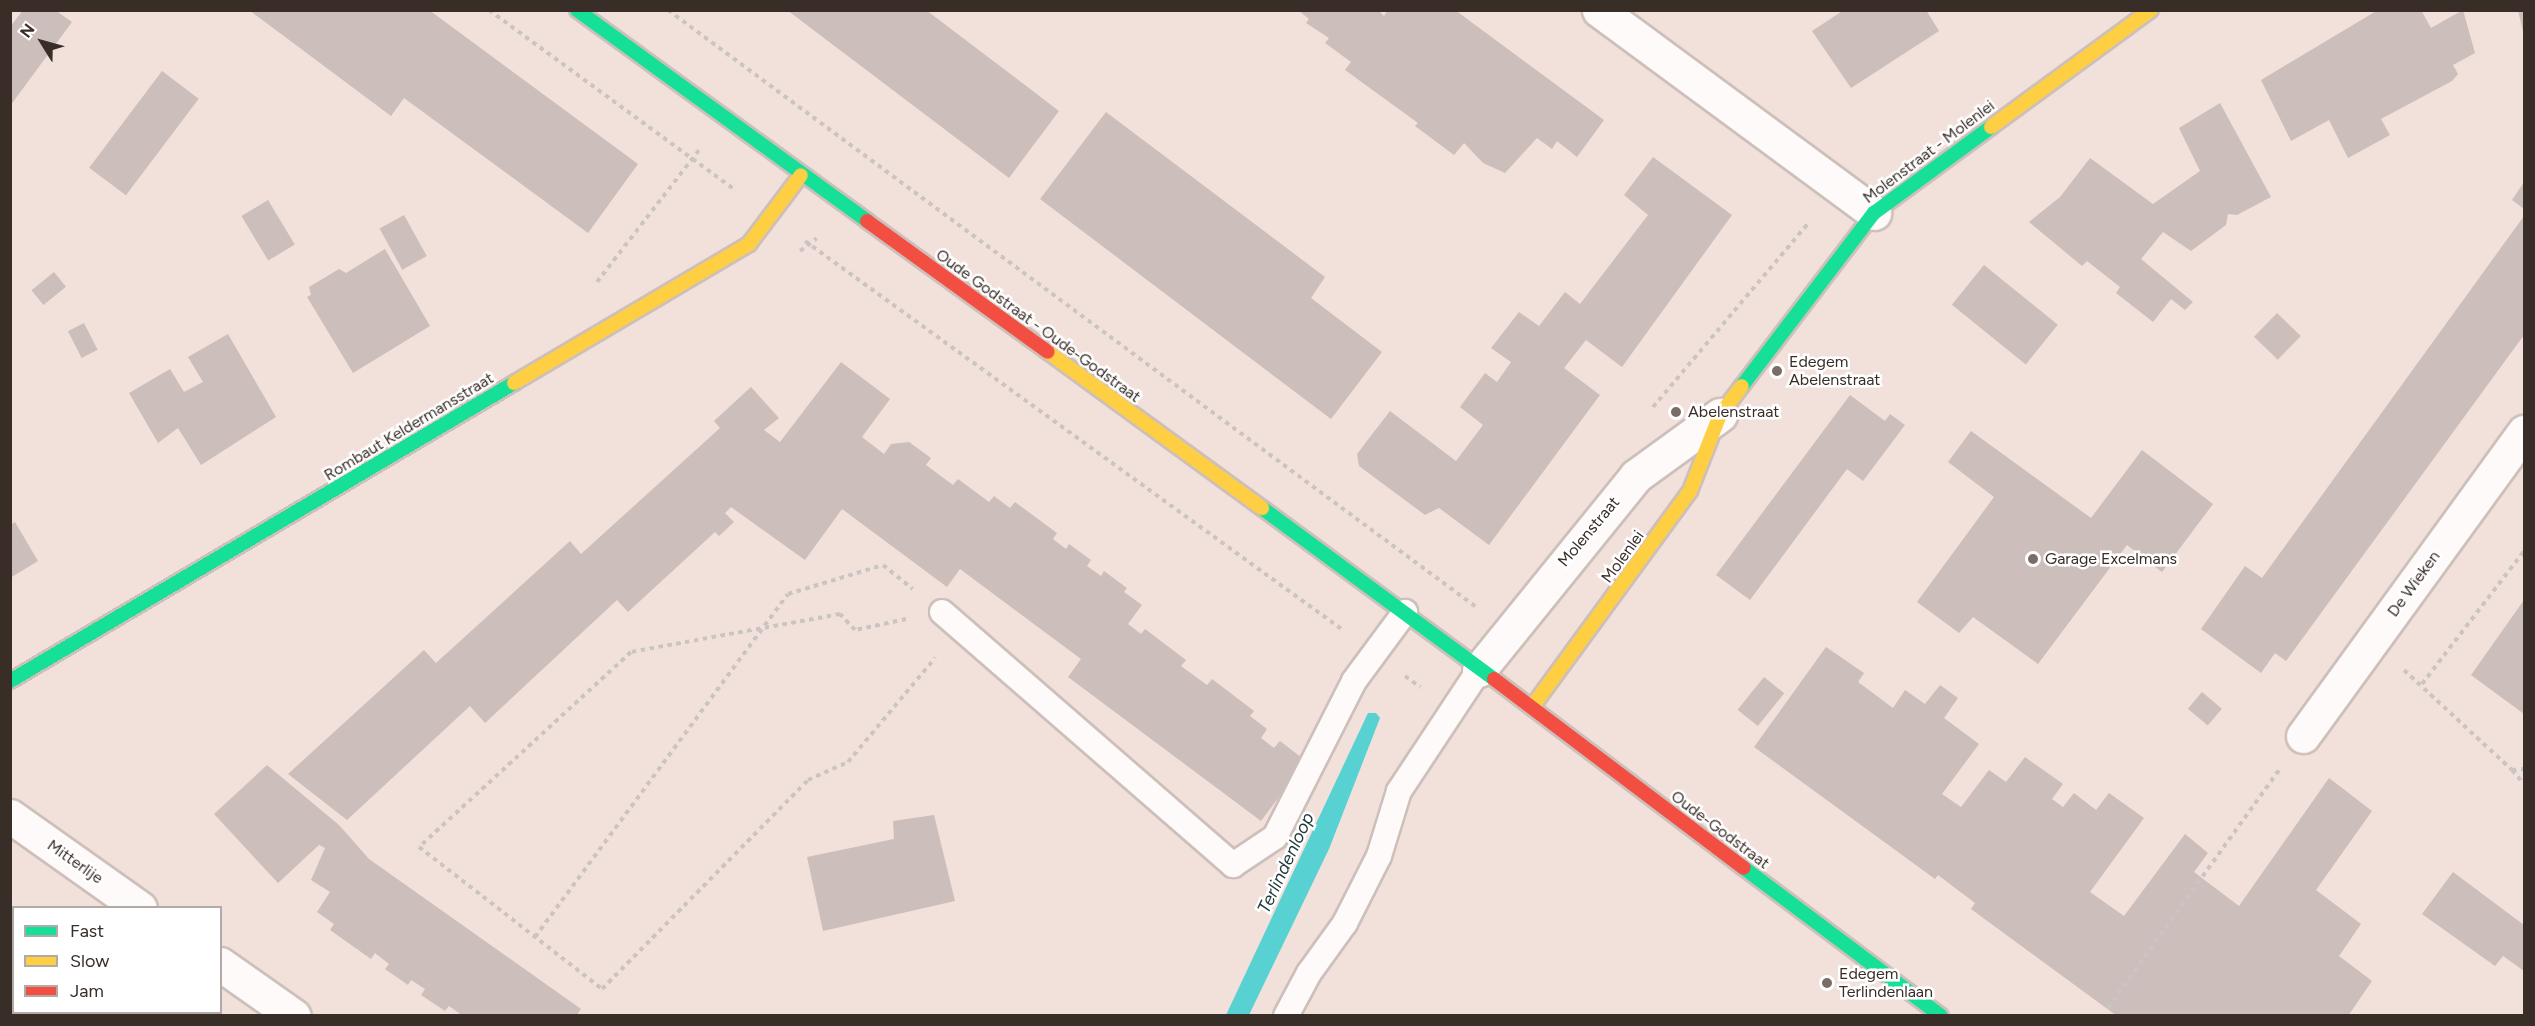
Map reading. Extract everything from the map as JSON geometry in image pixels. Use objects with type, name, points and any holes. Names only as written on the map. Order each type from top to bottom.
[{"type":"street","name":"Oude Godstraat - Oude-Godstraat","points":[[577,10],[1405,612],[1479,670]]},
{"type":"street","points":[[1599,10],[1874,213]]},
{"type":"street","name":"Molenstraat - Molenlei","points":[[1720,415],[1874,213],[2151,10]]},
{"type":"street","name":"Rombaut Keldermansstraat","points":[[10,681],[749,244],[801,175]]},
{"type":"street","name":"Molenstraat","points":[[1479,670],[1636,476],[1720,415]]},
{"type":"street","name":"Molenlei","points":[[1532,707],[1690,491],[1720,415]]},
{"type":"street","name":"De Wieken","points":[[2303,736],[2524,432]]},
{"type":"street","name":"Oude-Godstraat","points":[[1479,670],[1532,707],[1941,1016]]},
{"type":"street","name":"Mitterlije","points":[[10,816],[137,906]]},
{"type":"street","points":[[222,965],[294,1016]]},
{"type":"lane","points":[[942,612],[1233,865],[1275,837],[1354,681],[1405,612]]},
{"type":"lane","points":[[1286,1016],[1308,973],[1345,924],[1379,856],[1399,791],[1479,670]]},
{"type":"path","points":[[489,10],[1452,710]]},
{"type":"path","points":[[668,10],[1509,631]]},
{"type":"path","points":[[2422,684],[2524,551]]},
{"type":"path","points":[[535,937],[788,594],[883,565],[942,612]]},
{"type":"path","points":[[942,612],[855,630],[840,614],[631,651],[419,847],[602,989],[808,780],[848,762],[961,628]]},
{"type":"path","points":[[2369,645],[2422,684],[2524,784]]},
{"type":"path","points":[[2108,1008],[2303,736]]},
{"type":"path","points":[[2512,770],[2524,769]]},
{"type":"water","points":[[1368,713],[1376,713],[1380,718],[1329,849],[1249,1015],[1226,1015]]},
{"type":"building","points":[[23,10],[55,10],[72,22],[10,106],[10,27]]},
{"type":"building","points":[[249,10],[429,10],[638,164],[588,233],[404,98],[391,116]]},
{"type":"building","points":[[787,10],[926,10],[1059,111],[1009,178]]},
{"type":"building","points":[[1298,10],[1378,10],[1384,16],[1388,10],[1455,10],[1604,120],[1577,157],[1557,141],[1552,149],[1537,138],[1505,173],[1483,163],[1464,143],[1454,155],[1415,126],[1418,123],[1345,70],[1351,62],[1325,43],[1329,38],[1306,23],[1309,19]]},
{"type":"building","points":[[1844,10],[1926,10],[1939,31],[1851,88],[1812,31]]},
{"type":"building","points":[[2378,10],[2421,10],[2431,28],[2463,10],[2475,53],[2453,65],[2458,74],[2452,81],[2381,119],[2390,135],[2348,158],[2329,120],[2291,141],[2261,80]]},
{"type":"building","points":[[2518,10],[2524,10],[2524,36]]},
{"type":"building","points":[[162,71],[199,99],[126,195],[89,168]]},
{"type":"building","points":[[2220,103],[2271,197],[2237,215],[2228,214],[2226,225],[2191,251],[2163,232],[2141,259],[2193,302],[2185,310],[2171,299],[2153,322],[2116,293],[2120,287],[2087,261],[2082,266],[2029,222],[2060,197],[2090,158],[2153,204],[2200,171],[2179,128]]},
{"type":"building","points":[[1106,112],[1325,277],[1311,298],[1382,352],[1331,419],[1040,199]]},
{"type":"building","points":[[1653,157],[1732,215],[1622,367],[1586,340],[1564,368],[1600,395],[1489,545],[1439,508],[1425,515],[1359,466],[1357,454],[1390,411],[1456,461],[1483,425],[1460,407],[1485,373],[1497,382],[1511,362],[1491,348],[1519,312],[1539,326],[1565,292],[1580,304],[1648,215],[1624,195]]},
{"type":"building","points":[[2524,182],[2524,209],[2512,200]]},
{"type":"building","points":[[268,200],[295,245],[268,261],[241,216]]},
{"type":"building","points":[[404,215],[427,256],[402,270],[380,229]]},
{"type":"building","points":[[2524,216],[2524,335],[2286,661],[2275,653],[2261,673],[2201,629],[2245,566],[2262,578]]},
{"type":"building","points":[[385,249],[430,326],[353,373],[307,297],[311,295],[309,287],[339,269],[346,273]]},
{"type":"building","points":[[1984,265],[2058,325],[2026,364],[1952,305]]},
{"type":"building","points":[[54,272],[66,287],[43,305],[31,290]]},
{"type":"building","points":[[2277,313],[2301,336],[2278,360],[2254,337]]},
{"type":"building","points":[[84,323],[98,350],[82,358],[68,331]]},
{"type":"building","points":[[228,334],[276,417],[201,465],[178,428],[158,443],[129,393],[170,369],[184,392],[203,382],[188,357]]},
{"type":"building","points":[[841,362],[890,399],[862,437],[884,454],[891,444],[909,442],[931,458],[926,465],[953,485],[958,479],[989,502],[994,496],[1010,508],[1015,502],[1057,533],[1053,539],[1066,549],[1069,544],[1091,560],[1087,566],[1101,576],[1104,571],[1127,588],[1124,592],[1142,605],[1128,624],[1141,634],[1145,629],[1186,660],[1181,666],[1207,685],[1212,679],[1254,711],[1250,716],[1267,729],[1261,738],[1274,748],[1280,741],[1306,761],[1261,821],[1068,677],[1081,659],[960,569],[947,587],[842,509],[805,560],[731,507],[725,513],[734,522],[719,536],[715,532],[628,612],[617,600],[485,723],[470,706],[347,820],[288,774],[424,650],[436,663],[570,541],[581,554],[720,428],[714,421],[751,387],[779,418],[764,430],[780,442]]},
{"type":"building","points":[[1850,395],[1885,421],[1890,414],[1905,425],[1863,481],[1847,469],[1750,600],[1716,575]]},
{"type":"building","name":"Garage Excelmans","points":[[1971,431],[2091,518],[2142,450],[2213,504],[2162,572],[2127,545],[2038,664],[1973,617],[1959,633],[1917,602],[1994,497],[1948,462]]},
{"type":"building","points":[[15,522],[38,561],[10,578],[10,525]]},
{"type":"building","points":[[2524,600],[2524,714],[2471,675]]},
{"type":"building","points":[[1826,647],[1864,673],[1858,682],[1893,708],[1905,690],[1925,704],[1940,685],[1958,698],[1944,718],[1979,744],[1942,794],[1961,807],[1989,770],[2006,782],[2025,757],[2063,784],[2052,799],[2063,807],[2074,793],[2096,810],[2109,793],[2144,818],[2090,892],[2124,916],[2185,834],[2208,853],[2194,872],[2239,906],[2329,778],[2372,811],[2316,890],[2361,924],[2339,956],[2372,981],[2348,1016],[2117,1016],[1971,909],[1975,903],[1938,875],[1935,879],[1754,747]]},
{"type":"building","points":[[1764,677],[1784,693],[1758,726],[1738,710]]},
{"type":"building","points":[[2202,692],[2222,709],[2208,726],[2188,709]]},
{"type":"building","points":[[267,765],[339,825],[369,859],[581,1009],[576,1016],[463,1016],[449,1006],[445,1011],[421,995],[425,989],[411,980],[408,985],[385,969],[389,964],[375,953],[371,959],[330,930],[334,924],[317,912],[330,892],[311,880],[325,848],[319,845],[278,883],[214,814]]},
{"type":"building","points":[[934,815],[955,901],[823,931],[807,857],[894,839],[893,821]]},
{"type":"building","points":[[2453,872],[2524,925],[2524,971],[2503,956],[2495,966],[2422,914]]},
{"type":"building","points":[[10,944],[12,1014],[65,1014],[10,1016]]},
{"type":"traffic: fast","points":[[577,10],[867,221]]},
{"type":"traffic: fast","points":[[1742,386],[1874,213],[1991,127]]},
{"type":"traffic: fast","points":[[10,681],[514,383]]},
{"type":"traffic: fast","points":[[1262,508],[1494,679]]},
{"type":"traffic: fast","points":[[1744,868],[1941,1016]]},
{"type":"traffic: slow","points":[[1991,127],[2151,10]]},
{"type":"traffic: slow","points":[[514,383],[749,244],[801,175]]},
{"type":"traffic: slow","points":[[1048,352],[1262,508]]},
{"type":"traffic: slow","points":[[1532,707],[1690,491],[1720,415],[1742,386]]},
{"type":"traffic: jam","points":[[867,221],[1048,352]]},
{"type":"traffic: jam","points":[[1494,679],[1744,868]]},
{"type":"place","name":"Edegem Abelenstraat","points":[[1777,371]]},
{"type":"place","name":"Abelenstraat","points":[[1676,412]]},
{"type":"place","name":"Garage Excelmans","points":[[2033,559]]},
{"type":"place","name":"Edegem Terlindenlaan","points":[[1827,983]]},
{"type":"water label","name":"Terlindenloop","points":[[1286,863]]}]
